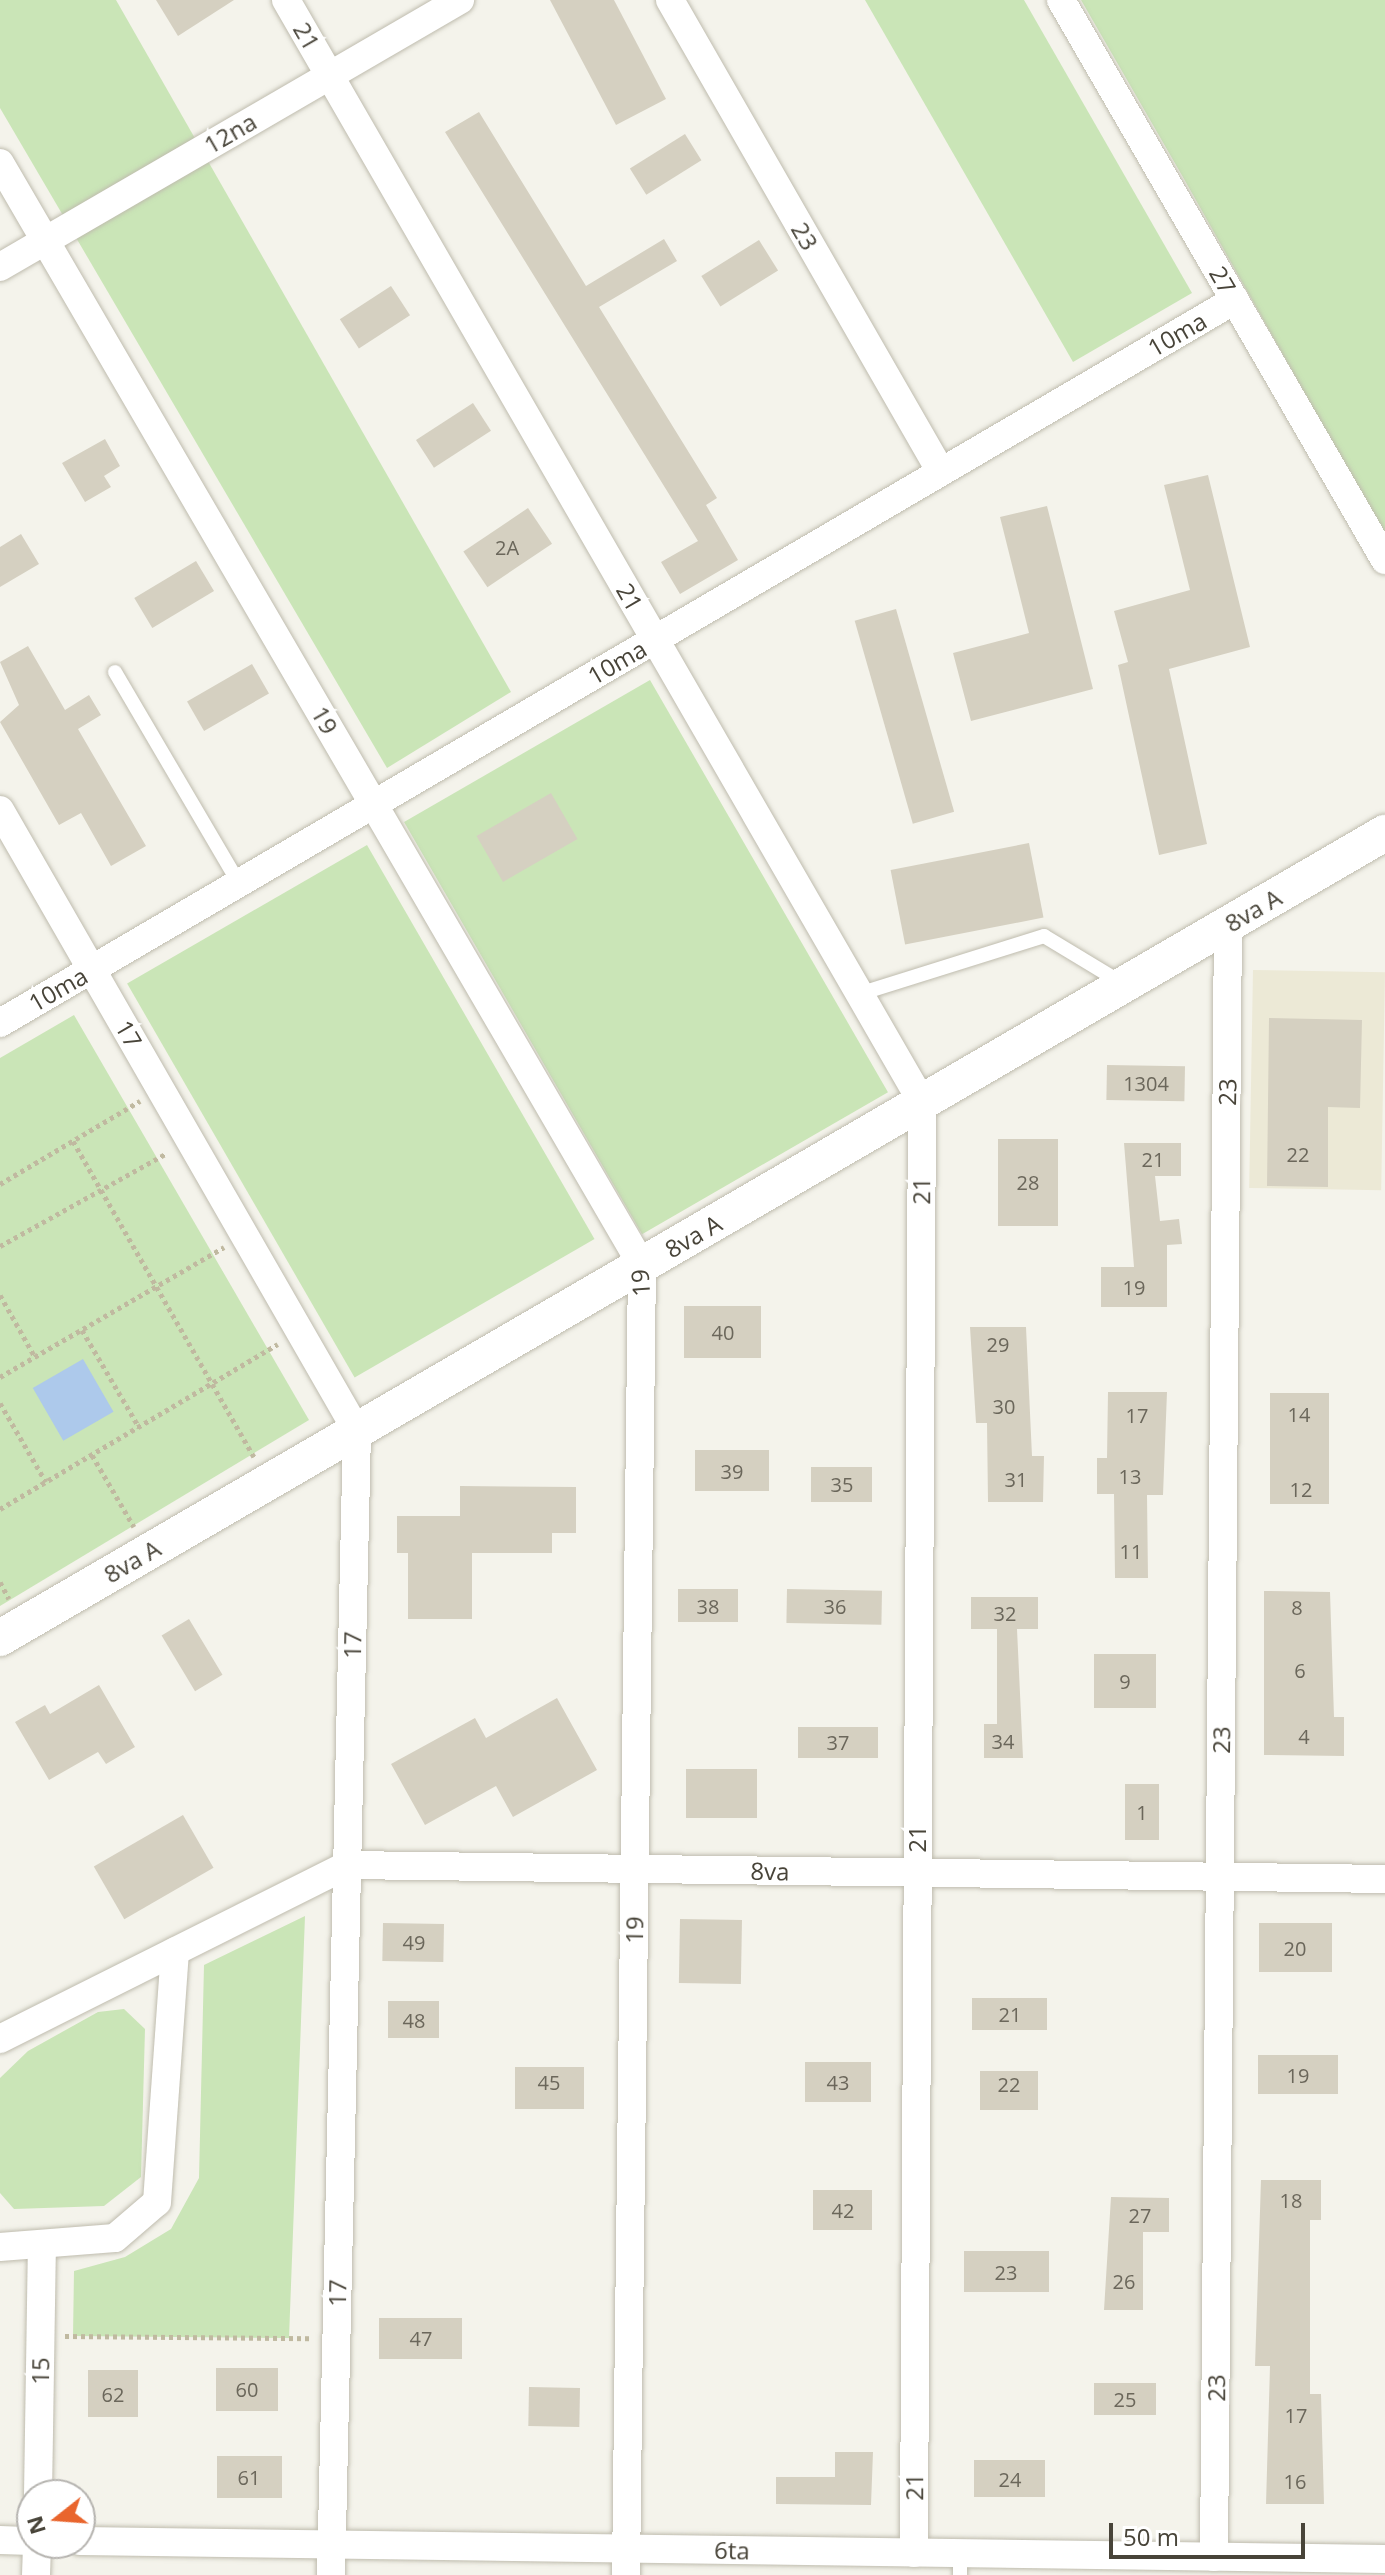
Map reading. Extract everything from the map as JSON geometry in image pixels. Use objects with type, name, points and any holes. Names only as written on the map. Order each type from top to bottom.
[{"type":"street","name":"21","points":[[286,0],[922,1102],[914,2553]]},
{"type":"street","name":"12na","points":[[0,267],[460,0]]},
{"type":"street","name":"23","points":[[670,0],[941,472]]},
{"type":"street","name":"27","points":[[1061,0],[1385,560]]},
{"type":"street","name":"19","points":[[0,163],[642,1265],[626,2562]]},
{"type":"street","name":"10ma","points":[[0,1023],[1235,300]]},
{"type":"street","name":"17","points":[[0,810],[357,1431],[331,2575]]},
{"type":"street","name":"8va A","points":[[0,1638],[1385,833]]},
{"type":"street","name":"23","points":[[1214,2557],[1228,924]]},
{"type":"street","name":"8va","points":[[0,2039],[347,1865],[1385,1879]]},
{"type":"street","points":[[0,2247],[42,2247],[115,2238],[157,2202],[175,1952]]},
{"type":"street","name":"15","points":[[38,2479],[42,2247]]},
{"type":"street","name":"6ta","points":[[96,2541],[332,2545],[626,2562],[776,2563],[914,2553],[961,2568],[1214,2557],[1376,2564]]},
{"type":"lane","points":[[115,672],[239,883]]},
{"type":"lane","points":[[859,994],[1044,936],[1124,985]]},
{"type":"path","points":[[0,1184],[161,1089]]},
{"type":"path","points":[[0,1246],[189,1140]]},
{"type":"path","points":[[73,1141],[268,1482]]},
{"type":"path","points":[[0,1377],[244,1235]]},
{"type":"path","points":[[0,1295],[35,1357]]},
{"type":"path","points":[[82,1330],[139,1427]]},
{"type":"path","points":[[0,1509],[299,1331]]},
{"type":"path","points":[[0,1403],[46,1482]]},
{"type":"path","points":[[92,1455],[148,1552]]},
{"type":"path","points":[[40,2335],[336,2338]]},
{"type":"shaded area","points":[[1253,970],[1385,972],[1381,1190],[1249,1188]]},
{"type":"green space","points":[[0,0],[116,0],[511,692],[387,768],[0,108]]},
{"type":"green space","points":[[865,0],[1024,0],[1192,293],[1073,362]]},
{"type":"green space","points":[[1081,0],[1385,0],[1385,536],[1184,179]]},
{"type":"green space","points":[[650,680],[888,1092],[642,1234],[404,822]]},
{"type":"green space","points":[[367,845],[595,1239],[355,1378],[127,984]]},
{"type":"green space","points":[[74,1015],[309,1420],[0,1606],[0,1058]]},
{"type":"green space","points":[[305,1916],[289,2338],[73,2336],[74,2271],[125,2257],[171,2229],[199,2178],[204,1965]]},
{"type":"green space","points":[[124,2009],[145,2029],[141,2177],[104,2206],[14,2209],[0,2193],[0,2078],[28,2051],[98,2012]]},
{"type":"water","points":[[83,1359],[114,1412],[63,1441],[33,1388]]},
{"type":"building","points":[[156,0],[234,0],[178,36]]},
{"type":"building","points":[[550,0],[614,0],[666,99],[616,125]]},
{"type":"building","points":[[479,112],[586,286],[664,239],[677,261],[599,307],[717,498],[706,505],[738,560],[680,594],[661,562],[698,541],[445,132]]},
{"type":"building","points":[[685,134],[701,160],[646,195],[630,168]]},
{"type":"building","points":[[759,240],[778,271],[720,307],[701,276]]},
{"type":"building","points":[[391,286],[410,315],[359,349],[340,319]]},
{"type":"building","points":[[473,403],[491,431],[434,468],[416,440]]},
{"type":"building","points":[[105,439],[120,466],[104,476],[111,487],[85,502],[62,463]]},
{"type":"building","points":[[1208,475],[1250,647],[1169,669],[1207,844],[1159,855],[1118,665],[1128,662],[1114,611],[1190,590],[1164,485]]},
{"type":"building","points":[[1047,506],[1093,689],[971,721],[953,653],[1029,633],[1000,517]]},
{"type":"building","points":[[528,508],[552,544],[487,587],[463,552]]},
{"type":"building","points":[[21,534],[39,564],[0,587],[0,547]]},
{"type":"building","points":[[196,561],[214,591],[152,628],[134,598]]},
{"type":"building","points":[[896,609],[954,812],[913,824],[855,621]]},
{"type":"building","points":[[28,646],[65,710],[89,695],[101,715],[78,729],[146,846],[111,866],[81,813],[59,825],[0,722],[19,705],[0,662]]},
{"type":"building","points":[[252,664],[269,693],[204,731],[187,702]]},
{"type":"building","points":[[551,793],[578,839],[503,882],[477,836]]},
{"type":"building","points":[[1029,843],[1044,918],[905,945],[891,870]]},
{"type":"building","points":[[1269,1018],[1362,1020],[1360,1108],[1328,1107],[1328,1187],[1267,1186]]},
{"type":"building","points":[[1107,1065],[1185,1066],[1184,1101],[1106,1100]]},
{"type":"building","points":[[998,1139],[1058,1139],[1058,1226],[998,1226]]},
{"type":"building","points":[[1124,1143],[1181,1143],[1181,1176],[1155,1176],[1160,1221],[1179,1219],[1182,1244],[1167,1245],[1167,1307],[1101,1307],[1101,1267],[1134,1267]]},
{"type":"building","points":[[684,1306],[761,1306],[761,1358],[684,1358]]},
{"type":"building","points":[[970,1327],[1026,1327],[1032,1456],[1044,1456],[1043,1502],[988,1502],[987,1423],[976,1423]]},
{"type":"building","points":[[1108,1392],[1167,1392],[1163,1495],[1147,1495],[1148,1578],[1115,1578],[1114,1494],[1097,1494],[1097,1458],[1107,1458]]},
{"type":"building","points":[[1270,1393],[1329,1393],[1329,1504],[1270,1504]]},
{"type":"building","points":[[695,1450],[769,1450],[769,1491],[695,1491]]},
{"type":"building","points":[[811,1467],[872,1467],[872,1502],[811,1502]]},
{"type":"building","points":[[460,1486],[576,1487],[576,1533],[552,1533],[552,1553],[472,1553],[472,1619],[408,1619],[408,1553],[397,1553],[397,1516],[460,1516]]},
{"type":"building","points":[[678,1589],[738,1589],[738,1622],[678,1622]]},
{"type":"building","points":[[787,1589],[882,1591],[881,1625],[786,1623]]},
{"type":"building","points":[[1264,1591],[1330,1592],[1334,1717],[1344,1717],[1344,1756],[1264,1755]]},
{"type":"building","points":[[971,1597],[1038,1597],[1038,1629],[1017,1629],[1023,1758],[984,1758],[984,1724],[997,1724],[997,1629],[971,1629]]},
{"type":"building","points":[[189,1619],[222,1675],[195,1691],[162,1635]]},
{"type":"building","points":[[1094,1654],[1156,1654],[1156,1708],[1094,1708]]},
{"type":"building","points":[[99,1685],[135,1747],[106,1764],[98,1752],[49,1780],[15,1722],[45,1705],[50,1714]]},
{"type":"building","points":[[557,1698],[597,1770],[513,1817],[496,1786],[425,1825],[391,1764],[475,1718],[486,1738]]},
{"type":"building","points":[[798,1727],[878,1727],[878,1758],[798,1758]]},
{"type":"building","points":[[686,1769],[757,1769],[757,1818],[686,1818]]},
{"type":"building","points":[[1125,1784],[1159,1784],[1159,1840],[1125,1840]]},
{"type":"building","points":[[183,1815],[214,1868],[124,1919],[94,1866]]},
{"type":"building","points":[[680,1919],[742,1920],[741,1984],[679,1983]]},
{"type":"building","points":[[383,1923],[444,1924],[443,1962],[382,1961]]},
{"type":"building","points":[[1259,1923],[1332,1923],[1332,1972],[1259,1972]]},
{"type":"building","points":[[972,1998],[1047,1998],[1047,2030],[972,2030]]},
{"type":"building","points":[[388,2001],[439,2001],[439,2038],[388,2038]]},
{"type":"building","points":[[1258,2055],[1338,2055],[1338,2094],[1258,2094]]},
{"type":"building","points":[[805,2062],[871,2062],[871,2102],[805,2102]]},
{"type":"building","points":[[515,2067],[584,2067],[584,2109],[515,2109]]},
{"type":"building","points":[[980,2071],[1038,2071],[1038,2110],[980,2110]]},
{"type":"building","points":[[1261,2180],[1321,2180],[1321,2220],[1310,2220],[1310,2394],[1321,2394],[1324,2504],[1266,2504],[1270,2366],[1255,2366]]},
{"type":"building","points":[[813,2190],[872,2190],[872,2230],[813,2230]]},
{"type":"building","points":[[1111,2197],[1169,2198],[1169,2232],[1143,2232],[1143,2310],[1104,2310]]},
{"type":"building","points":[[964,2251],[1049,2251],[1049,2292],[964,2292]]},
{"type":"building","points":[[379,2318],[462,2318],[462,2359],[379,2359]]},
{"type":"building","points":[[216,2368],[278,2368],[278,2411],[216,2411]]},
{"type":"building","points":[[88,2370],[138,2370],[138,2417],[88,2417]]},
{"type":"building","points":[[1094,2383],[1156,2383],[1156,2415],[1094,2415]]},
{"type":"building","points":[[529,2387],[580,2388],[579,2427],[528,2426]]},
{"type":"building","points":[[835,2452],[873,2452],[871,2505],[776,2504],[776,2477],[835,2477]]},
{"type":"building","points":[[217,2456],[282,2456],[282,2498],[217,2498]]},
{"type":"building","points":[[974,2460],[1045,2460],[1045,2497],[974,2497]]}]
